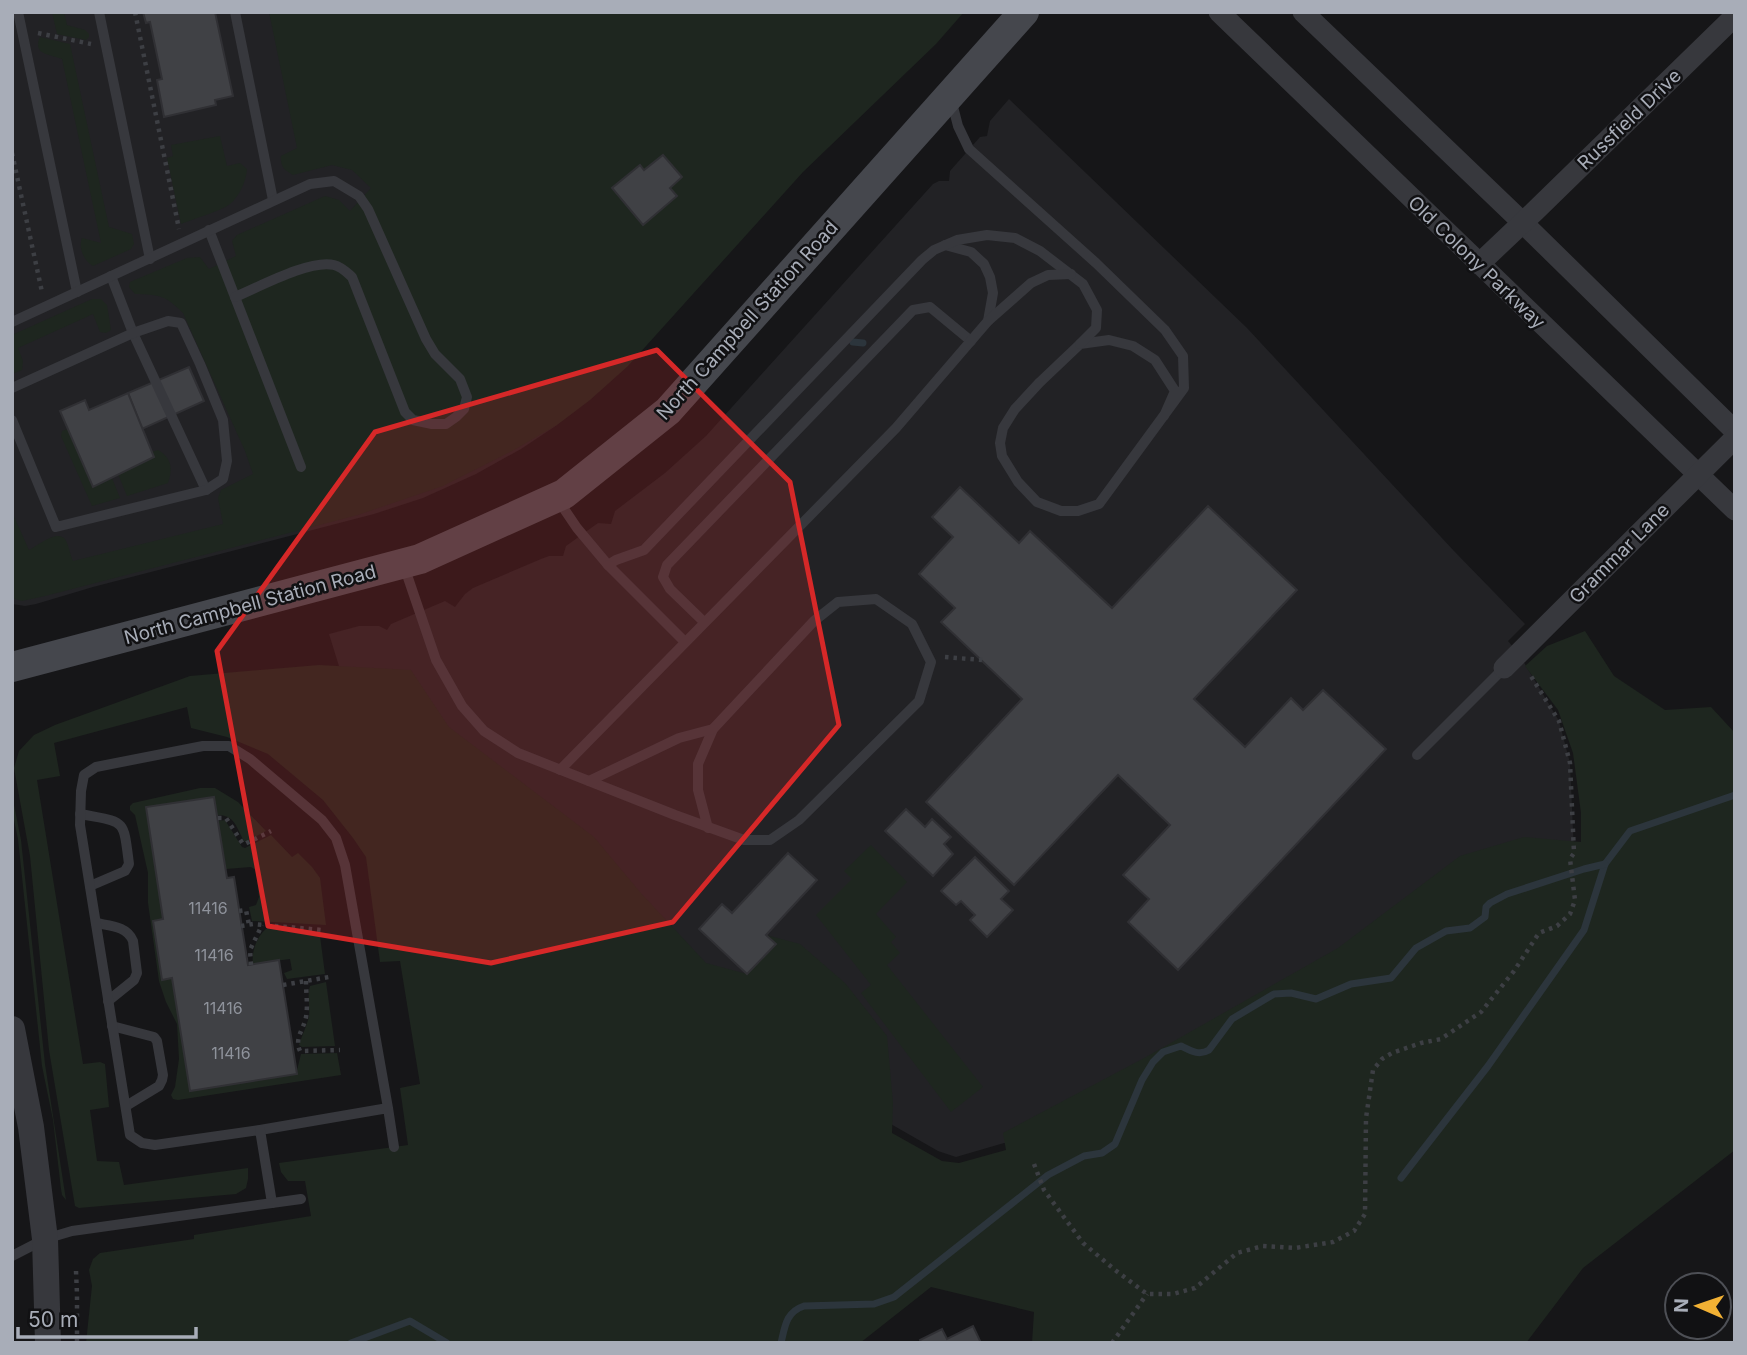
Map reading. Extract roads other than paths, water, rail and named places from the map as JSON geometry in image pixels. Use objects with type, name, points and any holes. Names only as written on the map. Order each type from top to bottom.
[{"type":"main road","name":"North Campbell Station Road","points":[[12,667],[420,559],[564,494],[668,411],[1024,12]]},
{"type":"street","name":"Old Colony Parkway","points":[[1219,12],[1735,510]]},
{"type":"street","points":[[1303,12],[1735,431]]},
{"type":"street","name":"Russfield Drive","points":[[1479,264],[1735,16]]},
{"type":"street","name":"Grammar Lane","points":[[1515,667],[1735,438]]},
{"type":"street","points":[[12,1029],[31,1127],[45,1239],[48,1343]]},
{"type":"lane","points":[[18,12],[77,292]]},
{"type":"lane","points":[[99,12],[150,259]]},
{"type":"lane","points":[[235,12],[273,200]]},
{"type":"lane","points":[[608,565],[644,550],[922,260],[934,250],[957,240],[987,235],[1015,238],[1040,251],[1083,284],[1097,310],[1096,328],[1023,400],[1003,428],[1000,443],[1002,456],[1018,482],[1037,502],[1061,512],[1078,511],[1099,504],[1164,416],[1184,388],[1183,356],[1165,330],[1125,291],[969,149],[958,126],[950,96]]},
{"type":"lane","points":[[13,320],[273,200],[310,184],[334,181],[359,196],[369,209],[426,339],[435,354],[460,379],[467,397],[464,409],[446,424],[413,420],[405,412],[352,277],[344,269],[333,265],[314,265],[235,297]]},
{"type":"lane","points":[[209,230],[301,467]]},
{"type":"lane","points":[[946,245],[971,252],[984,264],[993,293],[988,321]]},
{"type":"lane","points":[[560,770],[896,428],[988,321],[1031,283],[1048,275],[1071,274]]},
{"type":"lane","points":[[111,276],[133,333],[206,490]]},
{"type":"lane","points":[[704,622],[670,589],[663,578],[667,565],[676,555],[913,310],[930,307],[971,341]]},
{"type":"lane","points":[[12,388],[133,333],[168,321],[181,323],[223,421],[227,461],[223,479],[206,490],[56,527],[12,420]]},
{"type":"lane","points":[[1080,345],[1109,340],[1133,346],[1155,360],[1175,391],[1164,416]]},
{"type":"lane","points":[[556,497],[577,528],[608,565],[685,642]]},
{"type":"lane","points":[[404,564],[436,660],[462,706],[484,732],[518,753],[708,828],[744,840],[770,840],[799,820],[919,701],[931,662],[912,624],[876,599],[838,602],[814,621],[713,729],[698,764],[698,790],[708,828]]},
{"type":"lane","points":[[1417,755],[1515,667]]},
{"type":"lane","points":[[589,781],[679,738],[713,729]]},
{"type":"lane","points":[[388,1108],[155,1145],[142,1143],[130,1135],[80,825],[84,775],[96,768],[203,746],[229,746],[250,759],[322,820],[336,838],[345,865],[388,1108],[394,1147]]},
{"type":"lane","points":[[80,814],[115,821],[122,825],[125,832],[128,868],[125,872],[90,886]]},
{"type":"lane","points":[[96,923],[126,930],[133,941],[137,973],[134,980],[108,1001]]},
{"type":"lane","points":[[112,1026],[154,1037],[163,1075],[159,1086],[126,1106]]},
{"type":"lane","points":[[260,1130],[272,1203]]},
{"type":"lane","points":[[12,1256],[45,1239],[72,1231],[301,1199]]},
{"type":"waterway","points":[[853,342],[863,343]]},
{"type":"waterway","points":[[1401,1178],[1488,1066],[1584,930],[1605,864],[1630,831],[1735,795]]},
{"type":"waterway","points":[[781,1343],[787,1320],[798,1309],[804,1306],[874,1304],[894,1297],[1048,1175],[1084,1156],[1102,1153],[1115,1144],[1142,1080],[1163,1052],[1181,1046],[1198,1053],[1209,1050],[1232,1019],[1274,994],[1291,993],[1316,999],[1351,984],[1391,978],[1416,948],[1446,931],[1470,928],[1485,917],[1486,907],[1490,903],[1507,894],[1605,864]]},
{"type":"waterway","points":[[351,1343],[410,1321],[447,1343]]}]
